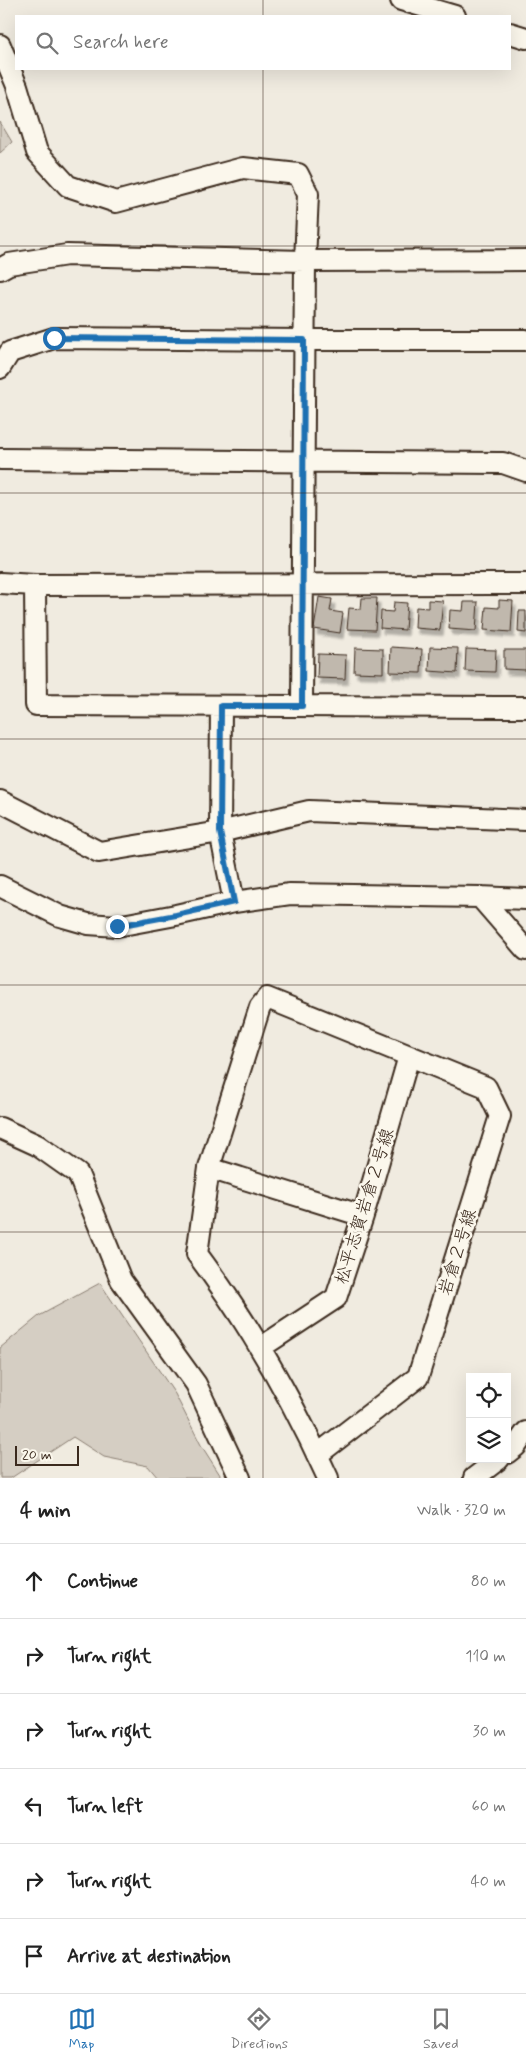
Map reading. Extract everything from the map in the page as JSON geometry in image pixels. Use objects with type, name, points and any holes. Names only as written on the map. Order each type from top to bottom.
[{"type":"street","points":[[402,0],[452,15]]},
{"type":"street","points":[[511,33],[526,38]]},
{"type":"street","points":[[0,45],[18,86],[37,152],[68,186],[116,202],[243,168],[298,174],[308,194],[304,340],[302,706]]},
{"type":"street","points":[[0,269],[9,264],[67,255],[305,262],[526,260]]},
{"type":"street","points":[[0,368],[10,352],[54,338],[526,340]]},
{"type":"street","points":[[0,459],[503,463],[526,471]]},
{"type":"street","points":[[0,583],[35,585],[526,584]]},
{"type":"street","points":[[35,585],[36,705],[526,707]]},
{"type":"street","points":[[221,706],[220,832],[234,902]]},
{"type":"street","points":[[0,801],[100,852],[220,832],[309,811],[526,820]]},
{"type":"street","points":[[0,886],[60,916],[88,924],[117,926],[234,902],[290,894],[526,899]]},
{"type":"street","points":[[480,897],[526,950]]},
{"type":"street","name":"岩倉２号線","points":[[209,1168],[260,1007],[267,998],[486,1087],[500,1116],[418,1377],[318,1455]]},
{"type":"street","name":"松平志賀岩倉２号線","points":[[260,1348],[336,1298],[363,1216],[409,1056]]},
{"type":"street","points":[[0,1128],[37,1145],[78,1174],[121,1280],[196,1384],[240,1478]]},
{"type":"street","points":[[328,1478],[318,1455],[260,1348],[197,1254],[209,1168],[363,1216]]},
{"type":"street","points":[[511,1450],[526,1432]]},
{"type":"street","points":[[474,1478],[494,1463]]},
{"type":"shaded area","points":[[0,122],[12,142],[0,153]]},
{"type":"shaded area","points":[[100,1283],[175,1394],[201,1445],[222,1478],[158,1478],[148,1466],[104,1457],[73,1437],[11,1478],[0,1478],[0,1348],[39,1316]]},
{"type":"building","points":[[319,597],[332,599],[330,611],[343,613],[340,633],[314,629]]},
{"type":"building","points":[[362,598],[377,598],[375,630],[347,629],[349,608],[361,609]]},
{"type":"building","points":[[428,600],[443,601],[440,630],[415,628],[416,607],[428,608]]},
{"type":"building","points":[[499,600],[513,601],[511,632],[484,630],[486,607],[499,608]]},
{"type":"building","points":[[394,602],[407,603],[405,630],[380,628],[381,611],[393,612]]},
{"type":"building","points":[[464,602],[478,602],[476,631],[449,629],[450,610],[463,611]]},
{"type":"building","points":[[519,611],[526,611],[526,633],[518,632]]},
{"type":"building","points":[[391,647],[422,649],[421,673],[390,672]]},
{"type":"building","points":[[430,647],[458,648],[457,673],[429,671]]},
{"type":"building","points":[[355,648],[383,649],[383,673],[354,672]]},
{"type":"building","points":[[466,649],[496,650],[495,672],[465,671]]},
{"type":"building","points":[[504,650],[526,650],[526,670],[504,669]]},
{"type":"building","points":[[318,654],[346,655],[345,679],[317,678]]},
{"type":"route","points":[[54,338],[304,340],[302,706],[221,706],[220,832],[234,902],[117,926]]}]
